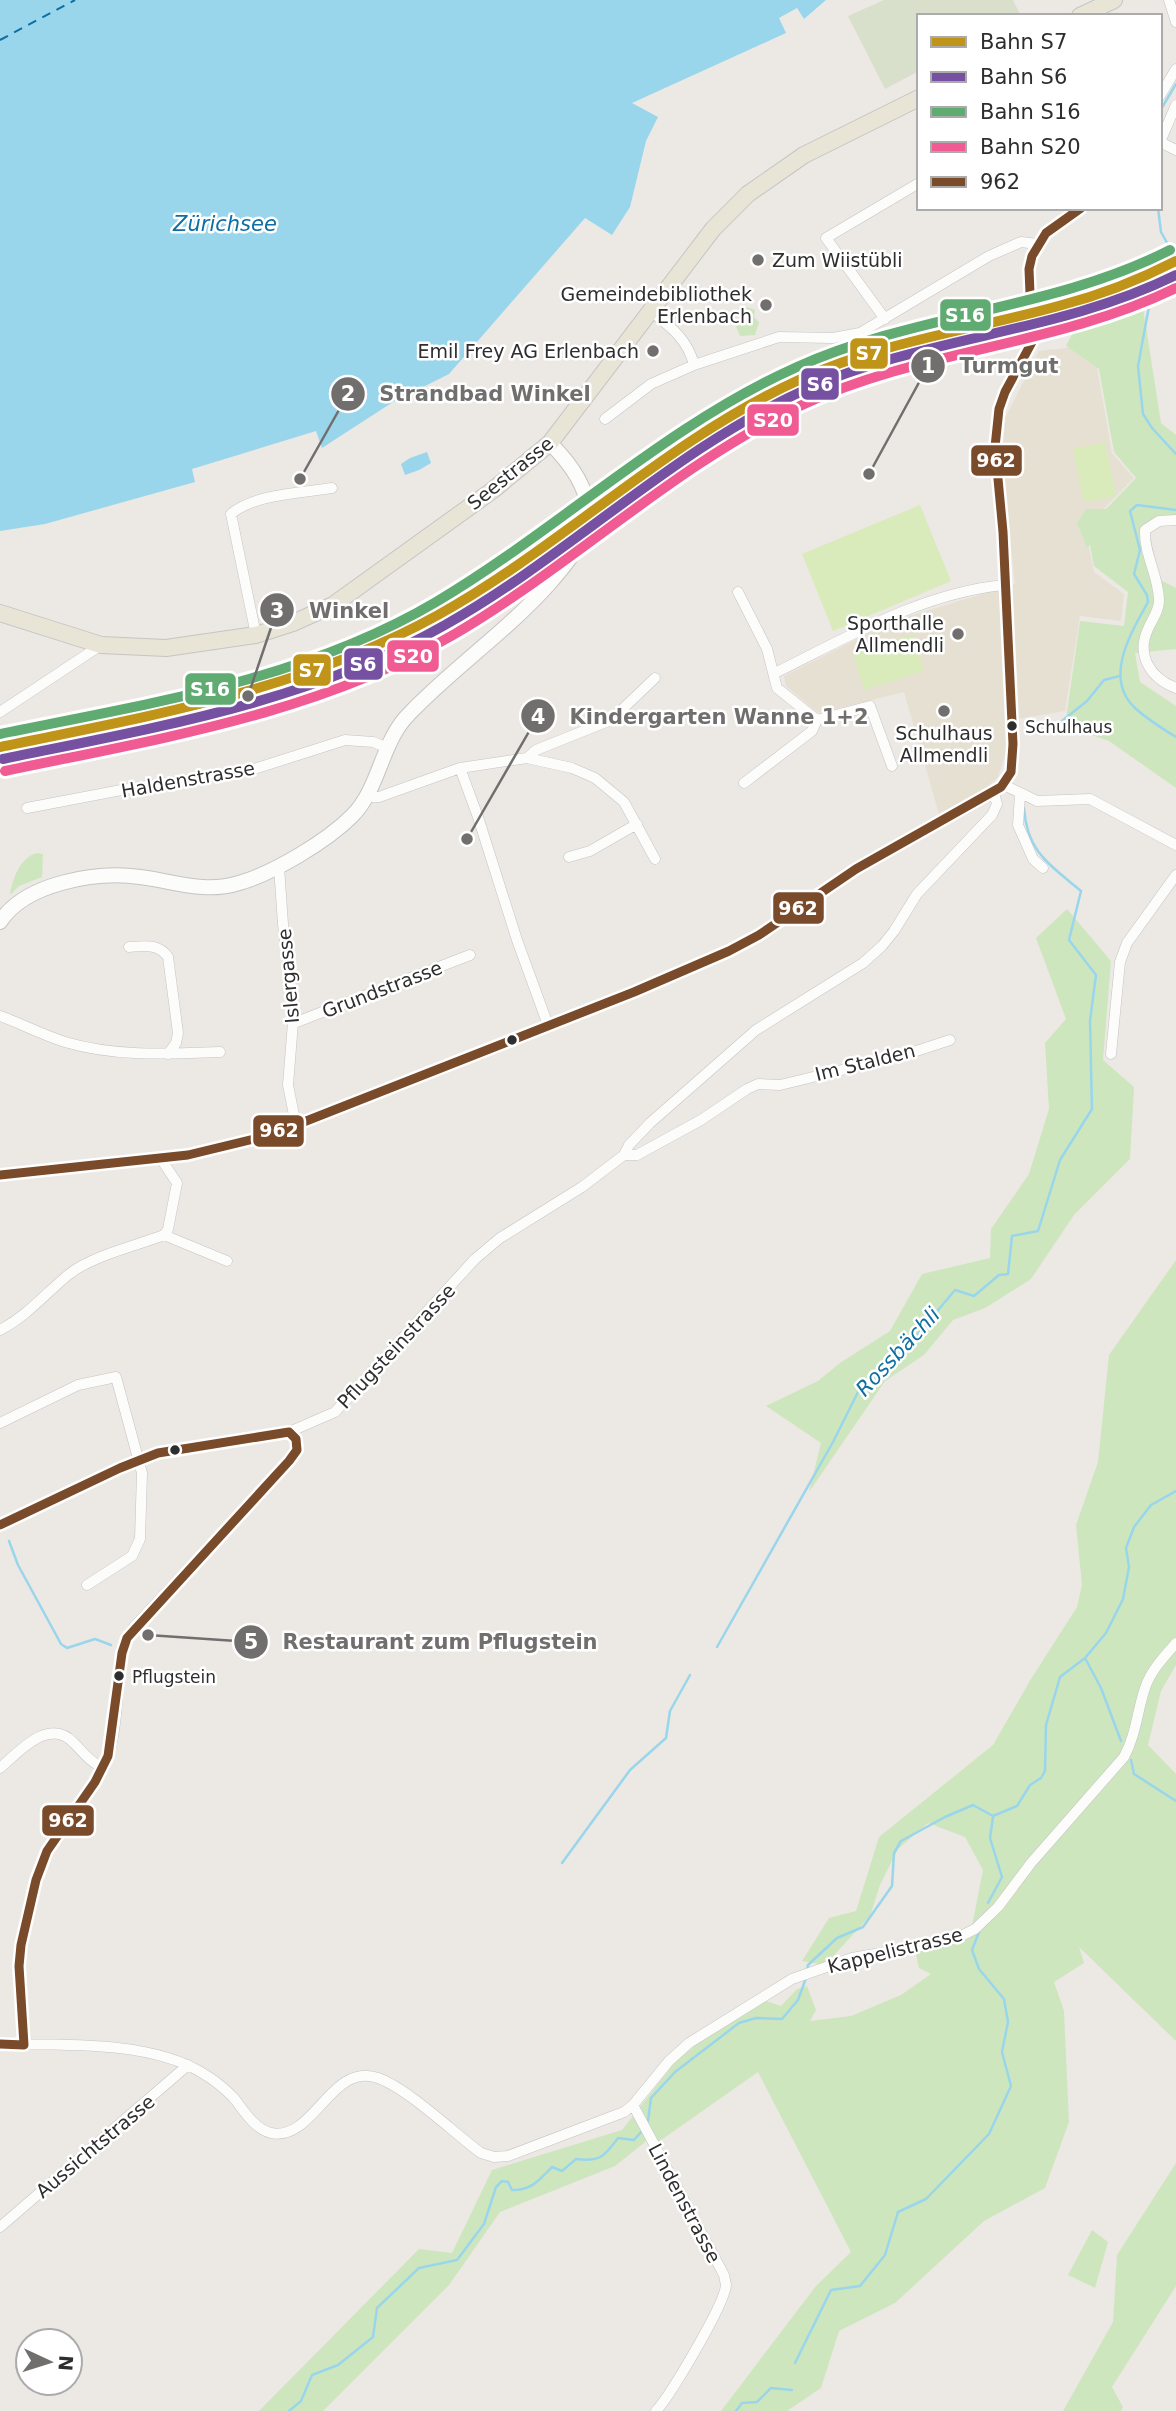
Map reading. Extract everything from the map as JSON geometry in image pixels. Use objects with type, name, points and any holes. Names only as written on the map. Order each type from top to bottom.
[{"type":"main road","points":[[1084,14],[1114,0]]},
{"type":"main road","name":"Seestrasse","points":[[0,613],[101,646],[166,648],[256,635],[293,624],[333,605],[493,490],[550,443],[713,229],[754,188],[804,155],[917,98]]},
{"type":"street","points":[[1169,0],[1176,22]]},
{"type":"street","points":[[1162,93],[1176,69]]},
{"type":"street","points":[[1162,137],[1176,105]]},
{"type":"street","points":[[885,319],[826,238],[917,184]]},
{"type":"street","points":[[0,1175],[160,1159],[219,1148],[296,1125],[634,992],[729,951],[758,935],[866,863],[1004,785],[1013,768],[1003,532],[995,447],[999,409],[1005,392],[1032,342],[1029,269],[1037,244],[1054,227],[1079,210]]},
{"type":"street","points":[[605,419],[651,384],[694,365],[779,337],[847,336],[860,332],[989,256],[1021,242],[1037,244]]},
{"type":"street","points":[[652,312],[675,330],[691,350],[694,365]]},
{"type":"street","points":[[0,922],[7,911],[30,894],[62,883],[101,876],[139,877],[192,888],[216,888],[239,883],[279,867],[338,829],[354,814],[366,797],[388,748],[407,716],[526,610],[563,568],[582,540],[587,523],[580,482],[569,462],[550,443]]},
{"type":"street","points":[[256,635],[231,513],[238,507],[273,497],[332,488]]},
{"type":"street","points":[[1176,520],[1159,521],[1145,530],[1146,548],[1159,601],[1144,640],[1143,652],[1152,672],[1167,685],[1176,688]]},
{"type":"street","points":[[775,674],[888,617],[983,588],[1004,585]]},
{"type":"street","points":[[738,592],[766,649],[777,688],[817,720]]},
{"type":"street","points":[[0,712],[101,646]]},
{"type":"street","points":[[527,758],[536,750],[611,720],[655,678]]},
{"type":"street","points":[[817,720],[870,706],[892,766]]},
{"type":"street","points":[[744,783],[812,731],[817,720]]},
{"type":"street","name":"Haldenstrasse","points":[[27,808],[132,788],[248,771],[345,740],[373,742],[388,748]]},
{"type":"street","points":[[366,797],[379,797],[460,768],[527,758],[572,768],[595,778],[624,802],[655,859]]},
{"type":"street","points":[[460,768],[548,1025]]},
{"type":"street","points":[[1004,785],[1037,801],[1090,799],[1176,845]]},
{"type":"street","name":"Pflugsteinstrasse","points":[[0,1525],[137,1462],[169,1451],[289,1432],[338,1409],[475,1259],[500,1238],[582,1187],[624,1155],[629,1145],[650,1123],[756,1030],[822,990],[882,946],[917,894],[992,815],[997,804],[994,793]]},
{"type":"street","points":[[1020,795],[1018,825],[1033,859],[1043,868]]},
{"type":"street","points":[[569,857],[590,851],[638,824]]},
{"type":"street","name":"Islergasse","points":[[279,867],[283,924],[295,1010],[288,1085],[296,1125]]},
{"type":"street","points":[[1111,1054],[1120,962],[1127,943],[1176,875]]},
{"type":"street","points":[[129,947],[151,945],[163,950],[167,957],[178,1033],[176,1043],[168,1054]]},
{"type":"street","name":"Grundstrasse","points":[[293,1023],[470,955]]},
{"type":"street","points":[[0,1016],[79,1045],[105,1051],[168,1054],[220,1052]]},
{"type":"street","name":"Im Stalden","points":[[780,1085],[904,1055],[950,1040]]},
{"type":"street","name":"Pflugsteinstrasse","points":[[624,1155],[638,1155],[701,1120],[747,1088],[758,1084],[780,1085]]},
{"type":"street","points":[[0,1330],[38,1304],[69,1274],[87,1263],[164,1235],[168,1229],[177,1183],[160,1159]]},
{"type":"street","points":[[164,1235],[227,1261]]},
{"type":"street","points":[[0,1423],[78,1385],[116,1377],[142,1473],[139,1542],[132,1556],[87,1585]]},
{"type":"street","points":[[24,2045],[19,1966],[21,1945],[36,1880],[47,1851],[103,1768],[112,1739],[123,1648],[130,1632],[289,1461],[297,1450],[296,1439],[289,1432]]},
{"type":"street","name":"Kappelistrasse","points":[[633,2105],[669,2061],[689,2043],[799,1976],[852,1958],[939,1943],[961,1936],[986,1920],[1066,1821],[1124,1757],[1134,1736],[1145,1688],[1152,1673],[1176,1643]]},
{"type":"street","points":[[0,1768],[36,1738],[47,1733],[60,1733],[68,1737],[87,1759],[103,1768]]},
{"type":"street","points":[[0,2044],[120,2050],[163,2057],[188,2065],[219,2084],[256,2124],[273,2134],[288,2133],[300,2125],[343,2083],[358,2076],[376,2077],[397,2087],[481,2153],[494,2157],[508,2156],[612,2118],[633,2105]]},
{"type":"street","name":"Aussichtstrasse","points":[[0,2227],[188,2065]]},
{"type":"street","name":"Lindenstrasse","points":[[633,2105],[724,2275],[726,2285],[713,2317],[674,2388],[656,2411]]},
{"type":"shaded area","points":[[1093,345],[1112,453],[1134,478],[1085,528],[1094,572],[1124,594],[1121,621],[1080,616],[1065,711],[1005,721],[1006,752],[998,777],[984,790],[939,814],[904,692],[818,713],[786,686],[784,676],[893,621],[1015,584],[1002,467],[1005,418],[1039,351]]},
{"type":"green space","points":[[884,0],[1013,0],[1020,14],[917,14],[917,72],[885,89],[848,16]]},
{"type":"green space","points":[[747,307],[755,310],[754,317],[759,322],[755,335],[740,336],[734,322]]},
{"type":"green space","points":[[1143,308],[1161,423],[1176,435],[1176,515],[1158,520],[1144,547],[1150,575],[1176,588],[1176,649],[1135,653],[1140,682],[1176,706],[1176,788],[1109,741],[1065,726],[1080,621],[1124,626],[1128,592],[1094,566],[1090,545],[1087,548],[1077,523],[1086,509],[1106,509],[1136,478],[1114,452],[1099,369],[1066,346],[1076,327]]},
{"type":"green space","points":[[1105,442],[1116,496],[1084,502],[1073,449]]},
{"type":"green space","points":[[920,505],[951,581],[833,631],[802,554]]},
{"type":"green space","points":[[913,634],[924,671],[864,690],[853,653]]},
{"type":"green space","points":[[37,853],[43,854],[42,877],[19,886],[10,895],[15,876],[22,864]]},
{"type":"green space","points":[[1067,909],[1111,961],[1103,1060],[1134,1087],[1130,1159],[1074,1215],[1031,1279],[985,1308],[953,1320],[924,1355],[885,1381],[809,1492],[821,1443],[766,1406],[818,1381],[840,1363],[890,1331],[922,1274],[990,1258],[991,1229],[1029,1174],[1049,1109],[1045,1043],[1066,1019],[1036,938]]},
{"type":"green space","points":[[1176,1260],[1176,1665],[1161,1691],[1148,1745],[1176,1774],[1176,2041],[1079,1947],[1084,1963],[1054,1982],[1064,2011],[1069,2122],[1045,2188],[984,2221],[895,2303],[839,2331],[821,2388],[787,2411],[721,2411],[816,2286],[851,2252],[758,2072],[654,2145],[648,2136],[644,2143],[615,2166],[500,2212],[449,2285],[323,2411],[259,2411],[419,2249],[452,2253],[492,2170],[622,2130],[676,2061],[708,2035],[766,2001],[781,2006],[797,1989],[807,1986],[816,2010],[810,2021],[851,2016],[901,1995],[931,1974],[919,1968],[914,1945],[972,1926],[983,1870],[965,1837],[928,1823],[898,1849],[880,1885],[870,1916],[825,1965],[802,1961],[829,1918],[856,1911],[879,1837],[993,1745],[1077,1607],[1082,1585],[1076,1525],[1098,1462],[1109,1355]]},
{"type":"green space","points":[[1176,2163],[1176,2286],[1112,2387],[1123,2407],[1121,2411],[1063,2411],[1113,2322],[1117,2255]]},
{"type":"green space","points":[[1092,2230],[1108,2242],[1095,2288],[1068,2275]]},
{"type":"water","name":"Zürichsee","points":[[0,0],[826,0],[804,19],[797,8],[779,18],[786,33],[632,103],[658,117],[646,141],[630,207],[612,235],[585,218],[449,374],[393,402],[322,448],[316,431],[192,469],[195,482],[45,524],[0,531]]},
{"type":"water","points":[[427,452],[431,463],[405,475],[401,464]]},
{"type":"waterway","points":[[1162,108],[1176,84]]},
{"type":"waterway","points":[[1158,210],[1161,232],[1175,257]]},
{"type":"waterway","points":[[1176,283],[1157,291],[1150,301],[1138,366],[1143,414],[1176,454]]},
{"type":"waterway","points":[[1176,510],[1137,505],[1130,511],[1140,550],[1134,574],[1147,595],[1148,602],[1128,641],[1121,669],[1121,683],[1135,708],[1176,737]]},
{"type":"waterway","name":"Rossbächli","points":[[1062,721],[1087,701],[1104,680],[1120,676]]},
{"type":"waterway","name":"Rossbächli","points":[[717,1647],[833,1442],[861,1386],[898,1358],[955,1290],[974,1296],[999,1275],[1008,1274],[1012,1236],[1038,1231],[1060,1160],[1092,1109],[1090,1021],[1096,975],[1069,940],[1081,891],[1050,864],[1035,846],[1026,823],[1024,808]]},
{"type":"waterway","points":[[807,1971],[808,1965],[837,1938],[863,1927],[892,1886],[894,1853],[901,1841],[973,1805],[993,1816],[1017,1806],[1030,1785],[1041,1778],[1045,1771],[1046,1725],[1060,1677],[1085,1658],[1106,1633],[1123,1599],[1129,1567],[1126,1548],[1134,1527],[1151,1505],[1176,1491]]},
{"type":"waterway","points":[[9,1541],[18,1565],[61,1644],[67,1648],[95,1639],[111,1645]]},
{"type":"waterway","points":[[1085,1658],[1101,1688],[1121,1741]]},
{"type":"waterway","points":[[562,1863],[630,1770],[666,1738],[670,1711],[690,1675]]},
{"type":"waterway","points":[[1131,1760],[1134,1774],[1176,1801]]},
{"type":"waterway","points":[[988,1903],[1002,1877],[990,1838],[993,1817]]},
{"type":"waterway","points":[[795,2363],[831,2290],[860,2286],[885,2255],[898,2212],[926,2199],[989,2134],[1011,2086],[1002,2052],[1008,2022],[1004,1999],[979,1969],[972,1950],[979,1932]]},
{"type":"waterway","points":[[648,2121],[651,2098],[675,2072],[739,2023],[756,2018],[782,2019],[798,2000],[806,1978]]},
{"type":"waterway","points":[[289,2411],[301,2401],[312,2375],[338,2365],[373,2337],[377,2308],[419,2268],[457,2260],[484,2224],[496,2187],[502,2181],[508,2182],[512,2190],[524,2189],[534,2184],[552,2167],[562,2171],[576,2159],[596,2159],[605,2154],[618,2138],[634,2140],[641,2132]]},
{"type":"waterway","points":[[736,2411],[742,2403],[757,2402],[771,2388],[792,2390]]},
{"type":"ferry route","points":[[0,40],[75,0]]},
{"type":"rail line","name":"S16","points":[[0,734],[168,700],[279,670],[333,651],[385,629],[436,602],[526,543],[702,418],[797,367],[889,334],[1079,286],[1170,250]]},
{"type":"rail line","name":"S7","points":[[0,747],[224,698],[334,663],[387,641],[438,615],[529,557],[706,431],[752,403],[801,379],[897,345],[1091,297],[1176,261]]},
{"type":"rail line","name":"S6","points":[[3,759],[230,709],[340,674],[393,652],[491,597],[712,441],[807,389],[898,357],[1086,310],[1176,275]]},
{"type":"rail line","name":"S20","points":[[5,771],[235,721],[347,685],[401,662],[453,635],[540,578],[711,456],[802,405],[894,371],[1084,323],[1176,288]]},
{"type":"transit line","name":"962","points":[[0,1175],[188,1155],[254,1139],[296,1125],[634,992],[729,951],[759,935],[856,869],[1001,787],[1011,772],[1013,744],[1003,532],[995,447],[999,409],[1005,392],[1032,342],[1029,269],[1032,256],[1046,233],[1078,210]]},
{"type":"transit line","name":"962","points":[[0,1525],[120,1468],[158,1453],[289,1432],[296,1439],[297,1450],[289,1461],[127,1638],[122,1653],[108,1756],[95,1782],[47,1851],[36,1880],[21,1945],[19,1966],[24,2045],[0,2044]]},
{"type":"place","name":"Zum Wiistübli","points":[[758,260]]},
{"type":"place","name":"Gemeindebibliothek Erlenbach","points":[[766,305]]},
{"type":"place","name":"Emil Frey AG Erlenbach","points":[[653,351]]},
{"type":"place","name":"Turmgut","points":[[869,474]]},
{"type":"place","name":"Strandbad Winkel","points":[[300,479]]},
{"type":"place","name":"Sporthalle Allmendli","points":[[958,634]]},
{"type":"place","name":"Winkel","points":[[248,696]]},
{"type":"place","name":"Schulhaus Allmendli","points":[[944,711]]},
{"type":"place","name":"Schulhaus","points":[[1012,726]]},
{"type":"place","name":"Kindergarten Wanne 1+2","points":[[467,839]]},
{"type":"place","name":"Restaurant zum Pflugstein","points":[[148,1635]]},
{"type":"place","name":"Pflugstein","points":[[119,1676]]}]
